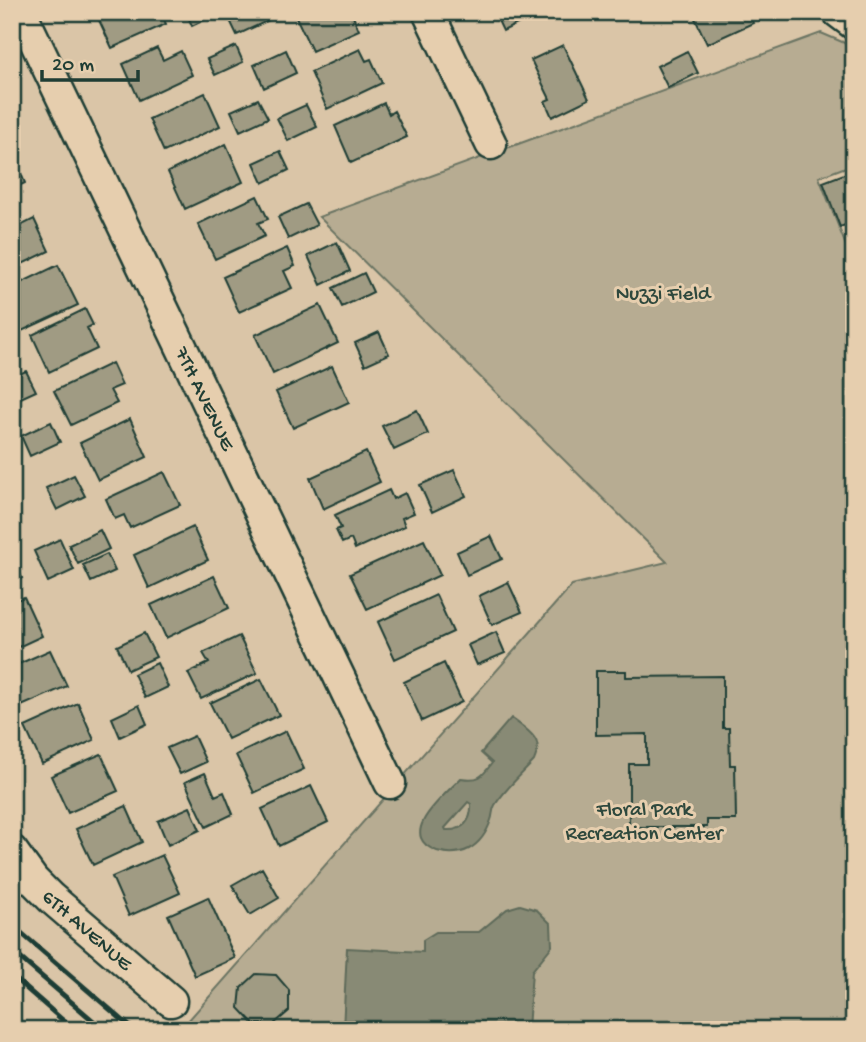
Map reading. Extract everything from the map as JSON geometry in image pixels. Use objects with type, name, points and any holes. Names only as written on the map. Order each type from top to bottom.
[{"type":"street","name":"7TH AVENUE","points":[[22,12],[390,783]]},
{"type":"street","points":[[428,12],[491,144]]},
{"type":"street","points":[[838,12],[854,24]]},
{"type":"street","name":"6TH AVENUE","points":[[12,851],[33,880],[51,898],[171,1001]]},
{"type":"green space","points":[[821,33],[854,47],[854,171],[851,165],[819,177],[854,266],[854,445],[851,447],[854,454],[854,1030],[180,1030],[572,585],[667,562],[319,217]]},
{"type":"shaded area","points":[[511,718],[530,732],[538,745],[534,761],[494,807],[492,818],[480,840],[473,847],[461,852],[437,851],[425,844],[420,835],[421,825],[435,804],[461,778],[480,777],[485,772],[492,763],[481,753]],"holes":[[[468,802],[471,804],[470,815],[465,824],[457,829],[446,830]]]},
{"type":"shaded area","points":[[520,905],[537,910],[551,924],[552,946],[532,971],[528,1030],[343,1030],[347,948],[423,952],[423,940],[436,932],[479,932],[507,909]]},
{"type":"building","points":[[104,12],[161,12],[166,24],[112,48],[97,16]]},
{"type":"building","points":[[186,12],[219,12],[219,13],[192,26]]},
{"type":"building","points":[[226,12],[266,12],[269,20],[237,35]]},
{"type":"building","points":[[306,12],[351,12],[359,30],[312,51],[296,17]]},
{"type":"building","points":[[494,12],[542,12],[503,31]]},
{"type":"building","points":[[692,12],[748,12],[753,23],[707,44]]},
{"type":"building","points":[[563,45],[589,99],[552,117],[545,101],[550,99],[531,60]]},
{"type":"building","points":[[236,46],[243,62],[215,75],[207,59]]},
{"type":"building","points":[[157,48],[163,60],[181,51],[192,75],[139,100],[123,64]]},
{"type":"building","points":[[360,49],[366,61],[371,59],[382,83],[327,109],[311,72]]},
{"type":"building","points":[[286,50],[296,73],[264,88],[254,65]]},
{"type":"building","points":[[687,51],[698,73],[668,88],[657,66]]},
{"type":"building","points":[[205,93],[220,126],[164,152],[149,119]]},
{"type":"building","points":[[258,99],[268,118],[240,131],[231,111]]},
{"type":"building","points":[[384,103],[389,114],[394,111],[407,137],[351,163],[335,126]]},
{"type":"building","points":[[306,105],[317,127],[288,141],[277,118]]},
{"type":"building","points":[[226,144],[243,182],[185,209],[168,172]]},
{"type":"building","points":[[280,151],[289,170],[263,183],[254,163]]},
{"type":"building","points":[[16,162],[25,183],[12,189],[12,164]]},
{"type":"building","points":[[852,171],[854,222],[840,227],[823,182]]},
{"type":"building","points":[[257,196],[268,219],[258,223],[265,236],[215,259],[198,224]]},
{"type":"building","points":[[306,204],[317,225],[288,239],[278,217]]},
{"type":"building","points":[[34,219],[49,251],[12,269],[12,230]]},
{"type":"building","points":[[337,242],[350,271],[321,285],[308,256]]},
{"type":"building","points":[[287,248],[295,266],[284,271],[292,288],[239,312],[223,277]]},
{"type":"building","points":[[58,265],[78,305],[13,335],[12,287]]},
{"type":"building","points":[[364,273],[373,292],[342,307],[333,288]]},
{"type":"building","points":[[320,305],[338,343],[273,374],[255,335]]},
{"type":"building","points":[[85,309],[93,325],[87,328],[97,349],[49,372],[32,335]]},
{"type":"building","points":[[379,332],[389,354],[365,365],[355,343]]},
{"type":"building","points":[[112,363],[122,385],[110,390],[117,403],[71,425],[54,391]]},
{"type":"building","points":[[332,366],[349,402],[293,428],[276,392]]},
{"type":"building","points":[[26,371],[36,391],[12,402],[12,377]]},
{"type":"building","points":[[417,410],[428,434],[394,450],[382,426]]},
{"type":"building","points":[[130,419],[147,457],[98,480],[80,443]]},
{"type":"building","points":[[51,422],[60,442],[30,456],[21,436]]},
{"type":"building","points":[[366,452],[380,482],[323,509],[310,478]]},
{"type":"building","points":[[454,470],[466,496],[432,512],[420,485]]},
{"type":"building","points":[[164,472],[180,505],[130,528],[124,515],[115,519],[106,499]]},
{"type":"building","points":[[74,475],[85,496],[57,510],[46,488]]},
{"type":"building","points":[[389,490],[393,499],[405,493],[414,513],[402,518],[405,526],[355,549],[351,539],[342,543],[336,530],[341,528],[335,515]]},
{"type":"building","points":[[193,527],[208,560],[149,588],[134,555]]},
{"type":"building","points":[[100,530],[109,549],[78,564],[69,545]]},
{"type":"building","points":[[491,536],[502,559],[467,575],[457,552]]},
{"type":"building","points":[[60,539],[74,570],[48,582],[34,551]]},
{"type":"building","points":[[424,540],[440,575],[367,609],[350,574]]},
{"type":"building","points":[[107,554],[115,571],[91,582],[83,565]]},
{"type":"building","points":[[12,556],[22,578],[12,583]]},
{"type":"building","points":[[214,576],[229,608],[166,638],[151,605]]},
{"type":"building","points":[[508,582],[522,612],[492,625],[479,596]]},
{"type":"building","points":[[436,595],[453,632],[395,659],[378,622]]},
{"type":"building","points":[[24,597],[42,636],[12,650],[12,602]]},
{"type":"building","points":[[496,632],[505,653],[477,665],[468,645]]},
{"type":"building","points":[[144,633],[156,657],[128,670],[117,646]]},
{"type":"building","points":[[239,636],[257,673],[201,699],[188,673],[209,663],[203,653]]},
{"type":"building","points":[[50,650],[67,686],[17,708],[12,699],[12,667]]},
{"type":"building","points":[[157,663],[168,687],[145,698],[134,674]]},
{"type":"building","points":[[444,663],[462,702],[422,721],[404,682]]},
{"type":"building","points":[[596,671],[626,671],[626,677],[723,676],[723,728],[729,728],[730,765],[735,765],[736,820],[707,820],[707,827],[629,827],[629,764],[647,764],[647,734],[596,735]]},
{"type":"building","points":[[261,679],[279,715],[228,739],[210,703]]},
{"type":"building","points":[[78,703],[94,740],[42,764],[25,727]]},
{"type":"building","points":[[139,705],[147,724],[120,737],[112,718]]},
{"type":"building","points":[[286,731],[304,769],[254,793],[236,755]]},
{"type":"building","points":[[194,736],[206,762],[180,774],[167,748]]},
{"type":"building","points":[[101,754],[118,791],[68,813],[51,776]]},
{"type":"building","points":[[205,773],[215,796],[224,792],[233,814],[206,827],[185,782]]},
{"type":"building","points":[[311,786],[328,822],[279,846],[262,809]]},
{"type":"building","points":[[126,806],[142,842],[93,865],[76,829]]},
{"type":"building","points":[[190,807],[200,830],[168,845],[158,821]]},
{"type":"building","points":[[162,855],[180,893],[129,916],[112,877]]},
{"type":"building","points":[[262,868],[279,898],[250,915],[232,885]]},
{"type":"building","points":[[208,897],[235,958],[195,976],[168,915]]},
{"type":"building","points":[[256,974],[276,975],[289,990],[289,1011],[274,1024],[254,1024],[239,1008],[241,988]]},
{"type":"railway","points":[[12,925],[134,1030]]},
{"type":"railway","points":[[12,951],[104,1030]]},
{"type":"railway","points":[[12,976],[74,1030]]},
{"type":"park label","name":"Nuzzi Field","points":[[663,292]]},
{"type":"park label","name":"Floral Park Recreation Center","points":[[644,820]]}]
